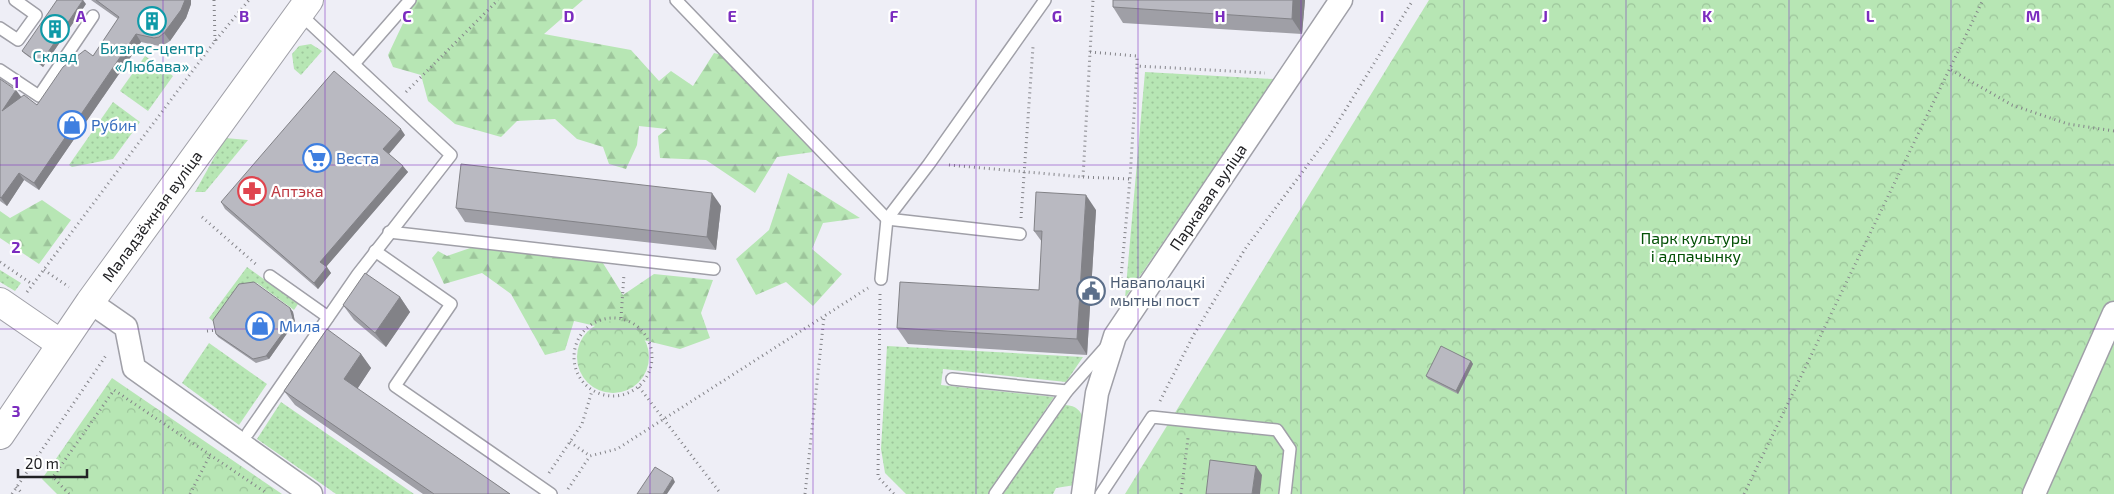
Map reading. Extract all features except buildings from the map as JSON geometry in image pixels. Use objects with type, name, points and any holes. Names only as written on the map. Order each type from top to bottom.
[{"type":"main road","name":"Маладзёжная вуліца","points":[[0,435],[8,408],[61,344],[304,6]]},
{"type":"main road","points":[[8,308],[61,344]]},
{"type":"street","name":"Паркавая вуліца","points":[[1083,494],[1097,393],[1115,336],[1341,0]]},
{"type":"street","points":[[90,302],[126,327],[134,368],[311,494]]},
{"type":"street","points":[[2034,494],[2114,313]]},
{"type":"lane","points":[[0,28],[18,40],[36,14],[14,0]]},
{"type":"lane","points":[[354,64],[410,0]]},
{"type":"lane","points":[[676,0],[886,219],[1020,234]]},
{"type":"lane","points":[[881,279],[886,219],[929,164],[1045,0]]},
{"type":"lane","points":[[248,433],[375,251],[451,155],[354,64],[304,6]]},
{"type":"lane","points":[[0,70],[39,96],[94,16]]},
{"type":"lane","points":[[389,232],[714,269]]},
{"type":"lane","points":[[375,251],[451,304],[395,386],[551,494]]},
{"type":"lane","points":[[270,276],[328,317]]},
{"type":"lane","points":[[995,494],[1066,391],[1115,336]]},
{"type":"lane","points":[[952,379],[1066,391]]},
{"type":"lane","points":[[1101,494],[1152,417],[1278,430],[1290,449],[1285,494]]},
{"type":"path","points":[[214,0],[215,41]]},
{"type":"path","points":[[8,308],[44,270],[215,41],[249,0]]},
{"type":"path","points":[[396,103],[498,0]]},
{"type":"path","points":[[1083,177],[1093,0]]},
{"type":"path","points":[[1152,417],[1193,336],[1245,249],[1330,136],[1413,0]]},
{"type":"path","points":[[1744,494],[1983,0]]},
{"type":"path","points":[[1020,234],[1036,13]]},
{"type":"path","points":[[1090,52],[1138,56],[1130,179],[1119,297]]},
{"type":"path","points":[[1137,66],[1291,74]]},
{"type":"path","points":[[1950,70],[2012,105],[2068,124],[2114,130]]},
{"type":"path","points":[[929,164],[1083,177],[1130,179]]},
{"type":"path","points":[[202,217],[270,276]]},
{"type":"path","points":[[621,318],[625,259]]},
{"type":"path","points":[[0,262],[32,284]]},
{"type":"path","points":[[44,270],[90,302]]},
{"type":"path","points":[[881,279],[879,310],[878,477],[894,494]]},
{"type":"path","points":[[568,488],[590,456],[616,449],[863,291]]},
{"type":"path","points":[[805,494],[824,316]]},
{"type":"path","points":[[621,318],[633,323],[642,331],[649,342],[652,353],[651,366],[647,377],[639,387],[628,394],[604,396],[592,391],[583,383],[576,372],[573,360],[574,348],[579,337],[587,327],[597,321],[621,318]]},
{"type":"path","points":[[12,494],[126,327]]},
{"type":"path","points":[[207,331],[217,330]]},
{"type":"path","points":[[639,387],[721,494]]},
{"type":"path","points":[[69,494],[54,477],[114,390],[268,494]]},
{"type":"path","points":[[548,475],[582,424],[592,391]]},
{"type":"path","points":[[1181,494],[1190,420]]},
{"type":"path","points":[[570,442],[590,456]]},
{"type":"path","points":[[190,494],[210,455]]},
{"type":"path","points":[[16,487],[22,494]]},
{"type":"green space","points":[[414,0],[583,0],[544,34],[631,50],[659,81],[671,71],[693,86],[714,53],[727,56],[733,70],[748,74],[813,152],[777,157],[755,193],[706,160],[660,158],[658,136],[667,129],[639,126],[637,145],[626,169],[609,164],[603,147],[577,139],[555,119],[517,121],[501,137],[455,124],[428,101],[421,75],[393,67],[388,55]]},
{"type":"green space","name":"Парк культуры і адпачынку","points":[[1429,0],[2114,0],[2114,494],[1125,494]]},
{"type":"green space","points":[[311,44],[322,51],[301,75],[294,69],[292,54],[299,46]]},
{"type":"green space","points":[[145,56],[173,76],[148,111],[120,91]]},
{"type":"green space","points":[[1145,72],[1274,79],[1125,298]]},
{"type":"green space","points":[[113,102],[140,122],[113,159],[72,167],[69,165]]},
{"type":"green space","points":[[225,138],[248,140],[205,192],[195,192]]},
{"type":"green space","points":[[788,173],[860,218],[823,223],[812,249],[842,274],[813,306],[786,282],[756,295],[736,259],[769,230]]},
{"type":"green space","points":[[42,200],[71,220],[39,264],[0,238],[0,211],[10,218]]},
{"type":"green space","points":[[499,238],[545,255],[601,260],[623,295],[654,274],[713,280],[701,313],[710,338],[680,349],[574,321],[565,350],[545,355],[511,294],[482,273],[444,284],[432,258],[438,251],[447,256]]},
{"type":"green space","points":[[247,267],[298,304],[294,310],[257,283],[240,286],[214,322],[209,318]]},
{"type":"green space","points":[[0,270],[21,283],[15,291],[0,282]]},
{"type":"green space","points":[[613,321],[633,327],[643,337],[649,357],[643,377],[633,387],[613,393],[593,387],[583,377],[577,357],[583,337],[593,327]]},
{"type":"green space","points":[[209,343],[267,384],[239,425],[182,383]]},
{"type":"green space","points":[[887,346],[1083,357],[1066,382],[943,369],[941,385],[1054,397],[988,494],[906,494],[885,473],[881,449]]},
{"type":"green space","points":[[112,378],[282,494],[57,494],[42,479]]},
{"type":"green space","points":[[281,402],[414,494],[336,494],[257,439]]},
{"type":"green space","points":[[1065,405],[1078,409],[1084,420],[1075,485],[1056,488],[1053,494],[1003,494]]},
{"type":"place","name":"Бизнес-центр «Любава»","points":[[152,21]]},
{"type":"place","name":"Склад","points":[[55,29]]},
{"type":"place","name":"Рубин","points":[[72,125]]},
{"type":"place","name":"Веста","points":[[317,158]]},
{"type":"place","name":"Аптэка","points":[[252,191]]},
{"type":"place","name":"Наваполацкі мытны пост","points":[[1091,291]]},
{"type":"place","name":"Мила","points":[[260,326]]}]
